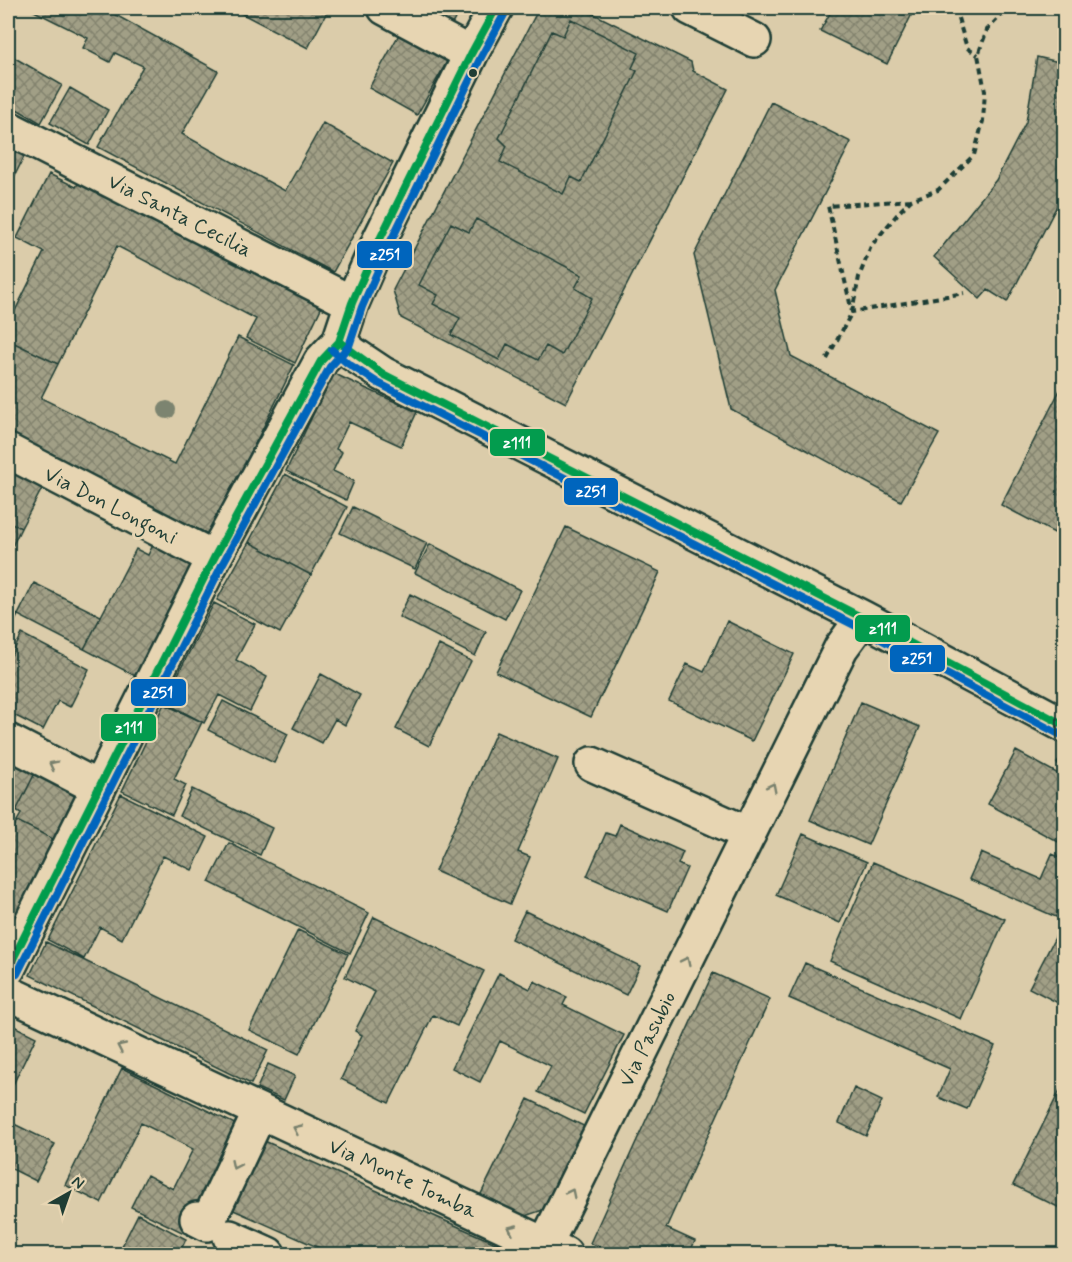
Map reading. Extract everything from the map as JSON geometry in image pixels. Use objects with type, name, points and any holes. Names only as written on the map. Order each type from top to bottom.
[{"type":"street","points":[[385,8],[471,54]]},
{"type":"street","points":[[8,969],[214,558],[321,361],[339,342],[352,303],[380,239],[496,8]]},
{"type":"street","points":[[690,8],[754,40]]},
{"type":"street","name":"Via Santa Cecilia","points":[[8,128],[352,303]]},
{"type":"street","points":[[339,342],[359,359],[383,374],[863,618],[1065,725]]},
{"type":"street","name":"Via Don Longoni","points":[[8,451],[214,558]]},
{"type":"street","name":"Via Pasubio","points":[[551,1251],[749,834],[841,648],[863,618]]},
{"type":"street","points":[[8,741],[99,788]]},
{"type":"street","points":[[592,764],[749,834]]},
{"type":"street","name":"Via Monte Tomba","points":[[8,993],[551,1251]]},
{"type":"street","points":[[197,1219],[207,1224],[260,1112]]},
{"type":"street","points":[[230,1237],[268,1254]]},
{"type":"path","points":[[955,8],[967,48],[978,55]]},
{"type":"path","points":[[852,312],[828,206],[911,200],[938,190],[974,155],[983,121],[985,91],[978,55],[987,30],[1008,8]]},
{"type":"path","points":[[826,359],[852,312],[859,277],[871,246],[911,200]]},
{"type":"path","points":[[852,312],[964,293]]},
{"type":"building","points":[[28,8],[103,8],[218,71],[182,134],[285,191],[323,123],[393,163],[333,272],[98,147],[143,66],[115,53],[110,62],[83,48],[88,38]]},
{"type":"building","points":[[231,8],[329,8],[308,48]]},
{"type":"building","points":[[419,8],[461,8],[451,26]]},
{"type":"building","points":[[539,8],[582,8],[691,62],[693,71],[728,89],[566,403],[401,318],[393,290]],"holes":[[[571,19],[639,53],[632,68],[637,71],[581,182],[571,177],[563,194],[500,162],[507,146],[499,138],[552,31],[563,36]],[[476,219],[582,275],[575,288],[592,298],[562,355],[546,346],[538,360],[507,344],[499,360],[451,335],[460,318],[433,304],[438,295],[419,285],[451,223],[469,232]]]},
{"type":"building","points":[[833,8],[915,8],[887,64],[820,31]]},
{"type":"building","points":[[571,19],[639,53],[632,68],[637,71],[581,182],[571,177],[563,194],[500,162],[507,146],[499,138],[552,31],[563,36]]},
{"type":"building","points":[[402,29],[450,56],[417,115],[369,88]]},
{"type":"building","points":[[8,54],[62,85],[41,123],[8,104]]},
{"type":"building","points":[[1037,57],[1064,63],[1064,192],[1007,302],[988,290],[980,299],[934,257],[996,180],[1026,122]]},
{"type":"building","points":[[70,88],[108,110],[89,145],[50,123]]},
{"type":"building","points":[[771,102],[851,142],[775,290],[791,356],[939,434],[901,501],[731,409],[694,255]]},
{"type":"building","points":[[8,143],[26,153],[8,189]]},
{"type":"building","points":[[49,174],[76,187],[80,180],[322,306],[295,363],[246,338],[256,319],[117,246],[58,364],[8,340],[8,325],[44,252],[17,238]]},
{"type":"building","points":[[476,219],[582,275],[575,288],[592,298],[562,355],[546,346],[538,360],[507,344],[499,360],[451,335],[460,318],[433,304],[438,295],[419,285],[451,223],[469,232]]},
{"type":"building","points":[[238,337],[294,365],[210,535],[8,435],[8,340],[58,364],[41,398],[175,464]]},
{"type":"building","points":[[333,373],[417,412],[401,446],[349,422],[336,449],[342,452],[333,471],[354,481],[346,500],[286,471]]},
{"type":"building","points":[[1064,382],[1064,538],[1001,505]]},
{"type":"building","points":[[8,463],[45,483],[21,528],[8,521]]},
{"type":"building","points":[[285,474],[347,507],[311,575],[249,542]]},
{"type":"building","points":[[353,507],[427,543],[415,569],[340,533]]},
{"type":"building","points":[[8,521],[21,528],[8,555]]},
{"type":"building","points":[[566,527],[660,572],[591,717],[496,672]]},
{"type":"building","points":[[155,541],[197,562],[139,678],[84,649],[136,549],[148,555]]},
{"type":"building","points":[[249,542],[311,575],[280,633],[217,600]]},
{"type":"building","points":[[430,544],[520,590],[505,619],[415,573]]},
{"type":"building","points":[[34,583],[101,616],[84,649],[18,615]]},
{"type":"building","points":[[410,594],[486,632],[475,656],[399,617]]},
{"type":"building","points":[[214,603],[255,624],[236,660],[267,677],[250,711],[219,695],[204,723],[164,702]]},
{"type":"building","points":[[8,610],[18,615],[8,635]]},
{"type":"building","points":[[727,621],[794,654],[752,741],[669,701],[687,664],[704,672]]},
{"type":"building","points":[[22,634],[89,669],[70,707],[58,701],[43,730],[8,712],[8,662]]},
{"type":"building","points":[[439,645],[471,661],[429,746],[396,729]]},
{"type":"building","points":[[321,674],[360,695],[345,725],[335,719],[322,743],[293,728]]},
{"type":"building","points":[[223,701],[288,734],[274,763],[208,730]]},
{"type":"building","points":[[861,702],[920,727],[868,845],[810,820]]},
{"type":"building","points":[[164,704],[202,722],[174,779],[186,785],[172,815],[122,791]]},
{"type":"building","points":[[496,732],[558,759],[518,852],[530,857],[510,904],[435,871]]},
{"type":"building","points":[[1016,751],[1064,777],[1064,845],[988,804]]},
{"type":"building","points":[[8,757],[36,771],[16,811],[8,807]]},
{"type":"building","points":[[36,771],[80,793],[55,840],[17,821],[21,814],[16,811]]},
{"type":"building","points":[[192,789],[272,828],[260,855],[179,816]]},
{"type":"building","points":[[121,794],[208,837],[192,870],[163,856],[122,939],[100,927],[84,959],[48,940]]},
{"type":"building","points":[[17,821],[55,840],[12,925],[8,923],[8,840]]},
{"type":"building","points":[[620,824],[683,852],[678,864],[687,868],[668,911],[587,876],[606,833],[615,836]]},
{"type":"building","points":[[803,834],[867,862],[840,923],[776,895]]},
{"type":"building","points":[[229,843],[369,913],[350,953],[209,882]]},
{"type":"building","points":[[981,853],[1041,879],[1052,854],[1064,859],[1064,898],[1056,917],[969,879]]},
{"type":"building","points":[[873,862],[1005,919],[961,1019],[830,961]]},
{"type":"building","points":[[525,911],[640,966],[626,995],[511,939]]},
{"type":"building","points":[[374,917],[484,971],[457,1026],[433,1015],[389,1103],[341,1079],[362,1035],[355,1031],[375,992],[345,977]]},
{"type":"building","points":[[1060,928],[1064,931],[1064,1006],[1029,988]]},
{"type":"building","points":[[298,930],[348,954],[299,1054],[249,1030]]},
{"type":"building","points":[[46,942],[268,1050],[251,1084],[30,975]]},
{"type":"building","points":[[805,963],[995,1046],[967,1109],[938,1097],[950,1069],[789,998]]},
{"type":"building","points":[[499,973],[530,989],[534,981],[567,997],[563,1005],[624,1035],[584,1114],[538,1092],[551,1066],[500,1041],[480,1082],[452,1068]]},
{"type":"building","points":[[713,973],[770,999],[666,1228],[695,1241],[689,1254],[615,1254],[590,1243]]},
{"type":"building","points":[[8,1023],[36,1037],[8,1095]]},
{"type":"building","points":[[268,1064],[295,1076],[284,1100],[257,1088]]},
{"type":"building","points":[[122,1068],[243,1128],[190,1236],[131,1207],[147,1175],[173,1189],[193,1149],[141,1123],[101,1203],[65,1185]]},
{"type":"building","points":[[1062,1086],[1064,1087],[1064,1210],[1013,1185]]},
{"type":"building","points":[[854,1088],[882,1101],[866,1136],[839,1123]]},
{"type":"building","points":[[528,1099],[592,1130],[552,1207],[519,1218],[479,1198]]},
{"type":"building","points":[[8,1121],[55,1144],[36,1181],[8,1167]]},
{"type":"building","points":[[260,1139],[520,1254],[333,1254],[229,1208]]},
{"type":"building","points":[[138,1214],[186,1239],[179,1254],[118,1254]]},
{"type":"building","points":[[8,1246],[24,1254],[8,1254]]},
{"type":"transit line","name":"z111","points":[[8,969],[214,558],[321,361],[339,342],[352,303],[380,239],[496,8]]},
{"type":"transit line","name":"z251","points":[[17,974],[223,563],[330,367],[349,346],[362,307],[390,243],[505,13]]},
{"type":"transit line","name":"z111","points":[[339,342],[383,374],[863,618],[1064,725]]},
{"type":"transit line","name":"z251","points":[[332,350],[347,363],[378,383],[858,627],[1059,734]]}]
